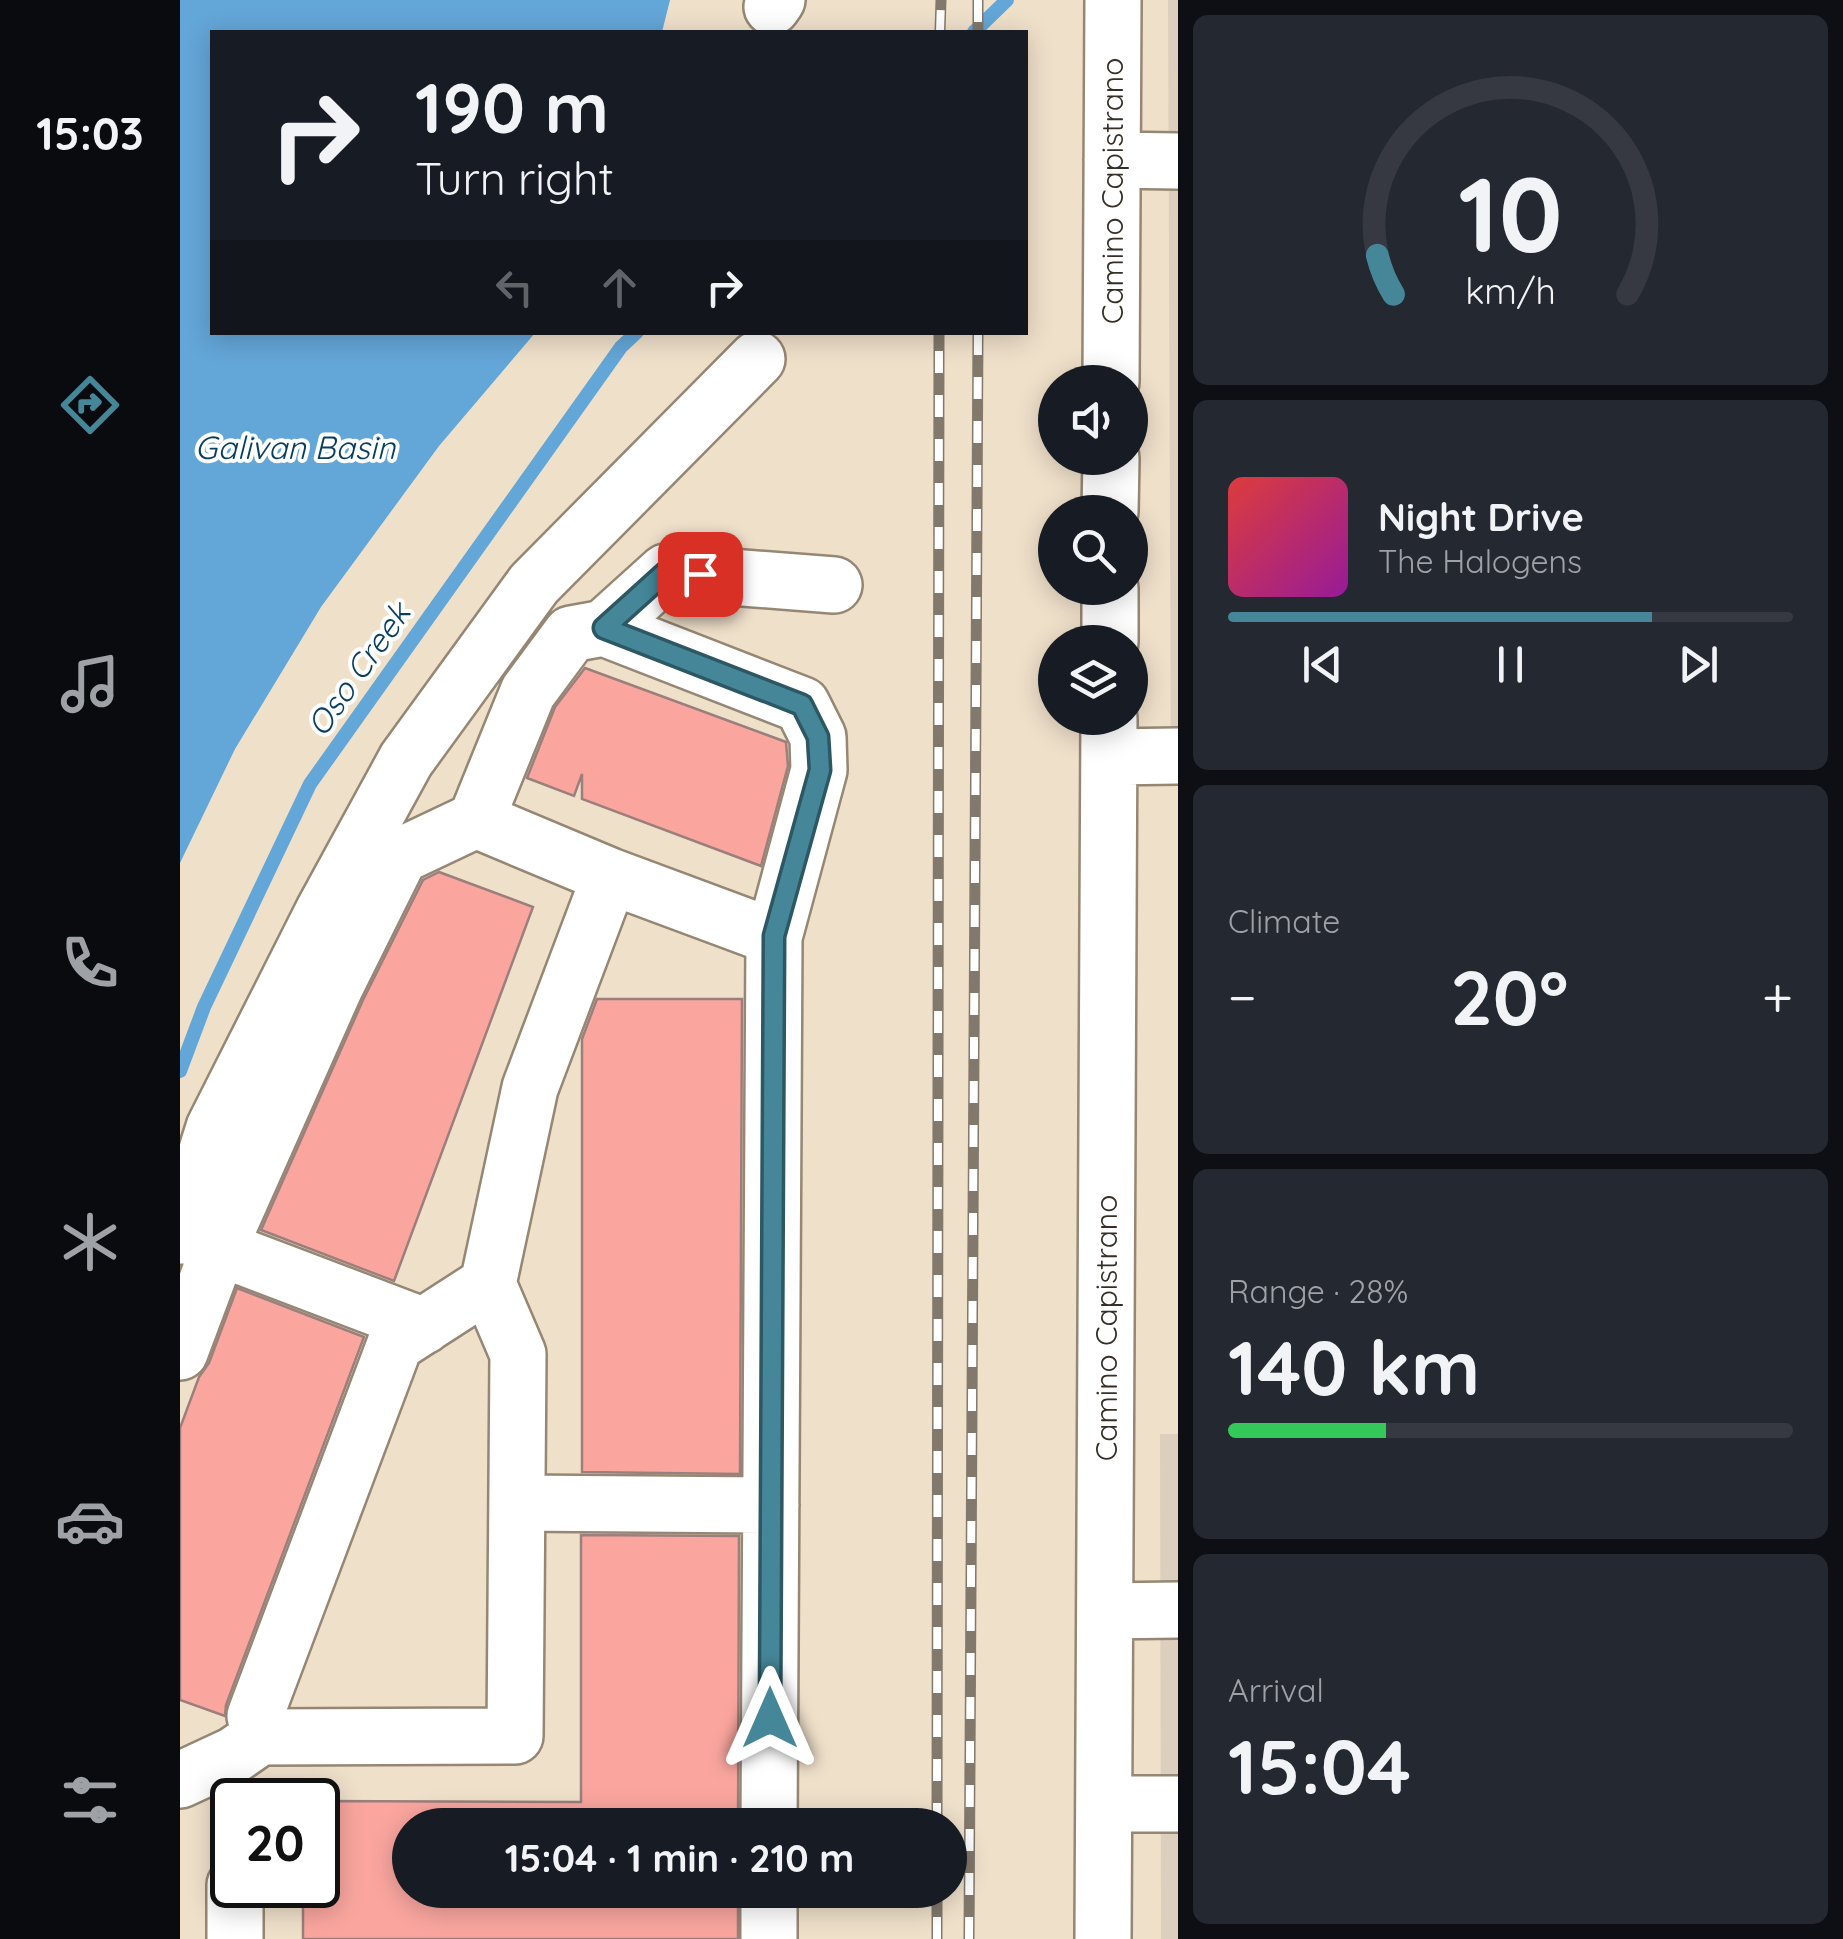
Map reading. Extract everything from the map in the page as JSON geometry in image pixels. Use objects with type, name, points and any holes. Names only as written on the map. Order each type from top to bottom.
[{"type":"street","name":"Camino Capistrano","points":[[1111,365],[1113,3]]},
{"type":"street","points":[[1112,160],[1178,161]]},
{"type":"street","points":[[180,1352],[200,1242],[196,1155],[214,1128],[323,912],[406,760],[534,584],[757,359]]},
{"type":"street","points":[[604,628],[666,572],[834,585]]},
{"type":"street","points":[[200,1242],[400,856],[476,820],[528,692],[571,634],[604,628],[802,705],[818,737],[820,770],[774,936],[769,1808]]},
{"type":"street","name":"Camino Capistrano","points":[[1104,1939],[1109,737]]},
{"type":"street","points":[[1109,737],[1178,756]]},
{"type":"street","points":[[476,820],[610,876],[774,936]]},
{"type":"street","points":[[180,1780],[243,1764],[514,1736],[518,1354],[488,1284],[530,1088],[610,876]]},
{"type":"street","points":[[200,1242],[424,1326]]},
{"type":"street","points":[[243,1764],[255,1716],[396,1344],[488,1284]]},
{"type":"street","points":[[517,1503],[771,1505]]},
{"type":"street","points":[[1105,1611],[1178,1610]]},
{"type":"street","points":[[1104,1804],[1178,1804]]},
{"type":"street","points":[[235,1908],[235,1939]]},
{"type":"street","points":[[768,1939],[769,1908]]},
{"type":"shaded area","points":[[1168,0],[1178,0],[1178,782],[1171,783]]},
{"type":"shaded area","points":[[1160,1434],[1178,1434],[1178,1939],[1161,1939]]},
{"type":"water","name":"Galivan Basin","points":[[180,0],[670,0],[662,30],[210,30],[210,335],[533,335],[439,446],[321,607],[235,749],[180,863]]},
{"type":"building","points":[[585,668],[786,742],[788,766],[761,866],[582,799],[582,774],[574,796],[527,778],[555,707]]},
{"type":"building","points":[[439,872],[533,907],[394,1281],[261,1230],[363,1000],[423,880]]},
{"type":"building","points":[[597,999],[742,999],[740,1474],[582,1472],[582,1039]]},
{"type":"building","points":[[237,1288],[364,1337],[225,1716],[180,1700],[180,1428]]},
{"type":"building","points":[[581,1535],[739,1536],[738,1808],[392,1808],[392,1908],[738,1908],[738,1939],[303,1939],[303,1908],[340,1908],[340,1801],[581,1802]]},
{"type":"waterway","name":"Oso Creek","points":[[976,30],[1007,0]]},
{"type":"waterway","name":"Oso Creek","points":[[180,1071],[204,1007],[310,784],[621,347],[634,335]]},
{"type":"railway","points":[[940,30],[941,0]]},
{"type":"railway","points":[[978,0],[978,30]]},
{"type":"railway","points":[[937,1808],[939,335]]},
{"type":"railway","points":[[969,1939],[978,335]]},
{"type":"railway","points":[[937,1908],[937,1939]]},
{"type":"route","points":[[700,574],[666,572],[604,628],[802,705],[818,737],[820,770],[774,936],[770,1718]]}]
